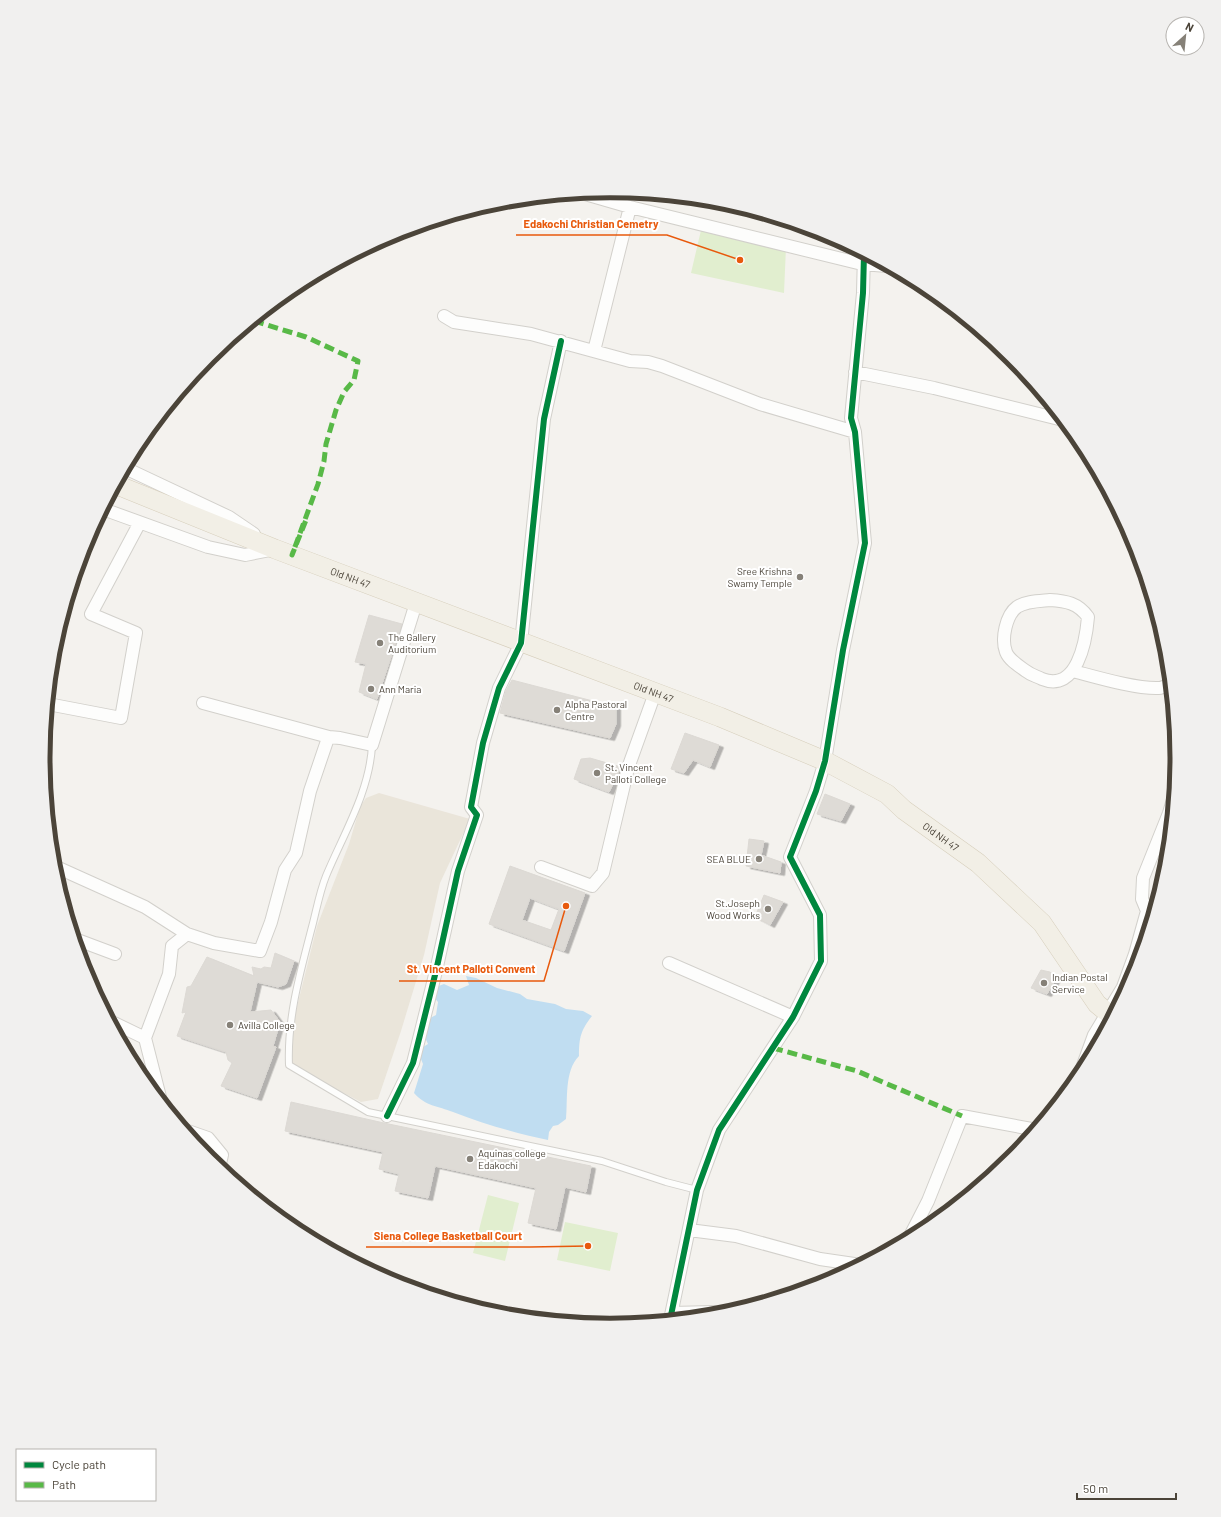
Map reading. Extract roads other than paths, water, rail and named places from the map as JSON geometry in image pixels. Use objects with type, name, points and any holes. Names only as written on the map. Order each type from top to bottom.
[{"type":"main road","name":"Old NH 47","points":[[120,487],[274,549],[655,693],[826,761],[887,794],[904,810],[978,863],[1042,923],[1097,1004],[1109,1014]]},
{"type":"street","points":[[619,198],[630,207],[863,259],[863,293],[851,418],[855,432],[865,543],[843,650],[826,761],[790,857],[820,915],[821,961],[793,1017],[719,1130],[697,1190],[671,1315]]},
{"type":"street","points":[[594,351],[630,207]]},
{"type":"street","points":[[444,316],[454,322],[531,334],[630,361],[648,362],[760,404],[855,432]]},
{"type":"street","points":[[386,1116],[413,1063],[436,971],[458,871],[477,815],[471,807],[483,743],[499,688],[521,643],[544,419],[560,341]]},
{"type":"street","points":[[856,372],[934,388],[1056,418]]},
{"type":"street","points":[[130,470],[230,517],[274,549]]},
{"type":"street","points":[[108,511],[139,524],[208,547],[245,555],[274,549]]},
{"type":"street","points":[[53,705],[121,718],[136,633],[91,614],[139,524]]},
{"type":"street","points":[[1050,600],[1067,601],[1082,608],[1088,617],[1086,640],[1073,671],[1058,682],[1047,681],[1030,674],[1012,660],[1006,653],[1004,641],[1011,612],[1019,606],[1050,600]]},
{"type":"street","points":[[203,703],[329,737],[372,745],[416,603]]},
{"type":"street","points":[[1073,671],[1140,686],[1161,688],[1166,685]]},
{"type":"street","points":[[541,867],[592,886],[603,873],[628,768],[655,693]]},
{"type":"street","points":[[61,869],[145,908],[187,934],[214,943],[260,951],[271,922],[285,870],[296,853],[310,791],[329,737]]},
{"type":"street","points":[[1128,972],[1142,934],[1147,911],[1142,899],[1143,878],[1168,816]]},
{"type":"street","points":[[158,1089],[145,1038],[169,974],[172,946],[187,934]]},
{"type":"street","points":[[81,941],[115,954]]},
{"type":"street","points":[[670,963],[793,1017]]},
{"type":"street","points":[[1088,1053],[1094,1035],[1105,1021]]},
{"type":"street","points":[[118,1025],[145,1038]]},
{"type":"street","points":[[913,1231],[928,1201],[962,1116],[1031,1129]]},
{"type":"street","points":[[194,1133],[208,1138],[222,1155],[221,1161]]},
{"type":"street","points":[[688,1230],[736,1236],[820,1259],[852,1264]]},
{"type":"lane","points":[[372,745],[371,764],[355,808],[325,878],[298,978],[289,1051],[289,1066],[300,1074],[368,1112],[602,1162],[697,1190]]},
{"type":"water","points":[[466,976],[476,978],[497,988],[520,994],[527,999],[555,1004],[566,1009],[583,1011],[592,1016],[585,1025],[581,1034],[579,1056],[574,1062],[571,1070],[568,1086],[566,1119],[558,1125],[553,1126],[549,1132],[548,1140],[500,1128],[432,1105],[423,1101],[414,1093],[423,1064],[419,1054],[422,1053],[423,1047],[428,1044],[422,1031],[428,1019],[436,1015],[438,1002],[432,995],[436,987],[444,984],[457,990],[469,985]]},
{"type":"place","name":"Edakochi Christian Cemetry","points":[[740,260]]},
{"type":"place","name":"Sree Krishna Swamy Temple","points":[[800,577]]},
{"type":"place","name":"The Gallery Auditorium","points":[[380,643]]},
{"type":"place","name":"Ann Maria","points":[[371,689]]},
{"type":"place","name":"Alpha Pastoral Centre","points":[[557,710]]},
{"type":"place","name":"St. Vincent Palloti College","points":[[597,773]]},
{"type":"place","name":"SEA BLUE","points":[[759,859]]},
{"type":"place","name":"St. Vincent Palloti Convent","points":[[566,906]]},
{"type":"place","name":"St.Joseph Wood Works","points":[[768,909]]},
{"type":"place","name":"Indian Postal Service","points":[[1044,983]]},
{"type":"place","name":"Avilla College","points":[[230,1025]]},
{"type":"place","name":"Aquinas college Edakochi","points":[[470,1159]]},
{"type":"place","name":"Siena College Basketball Court","points":[[588,1246]]}]
